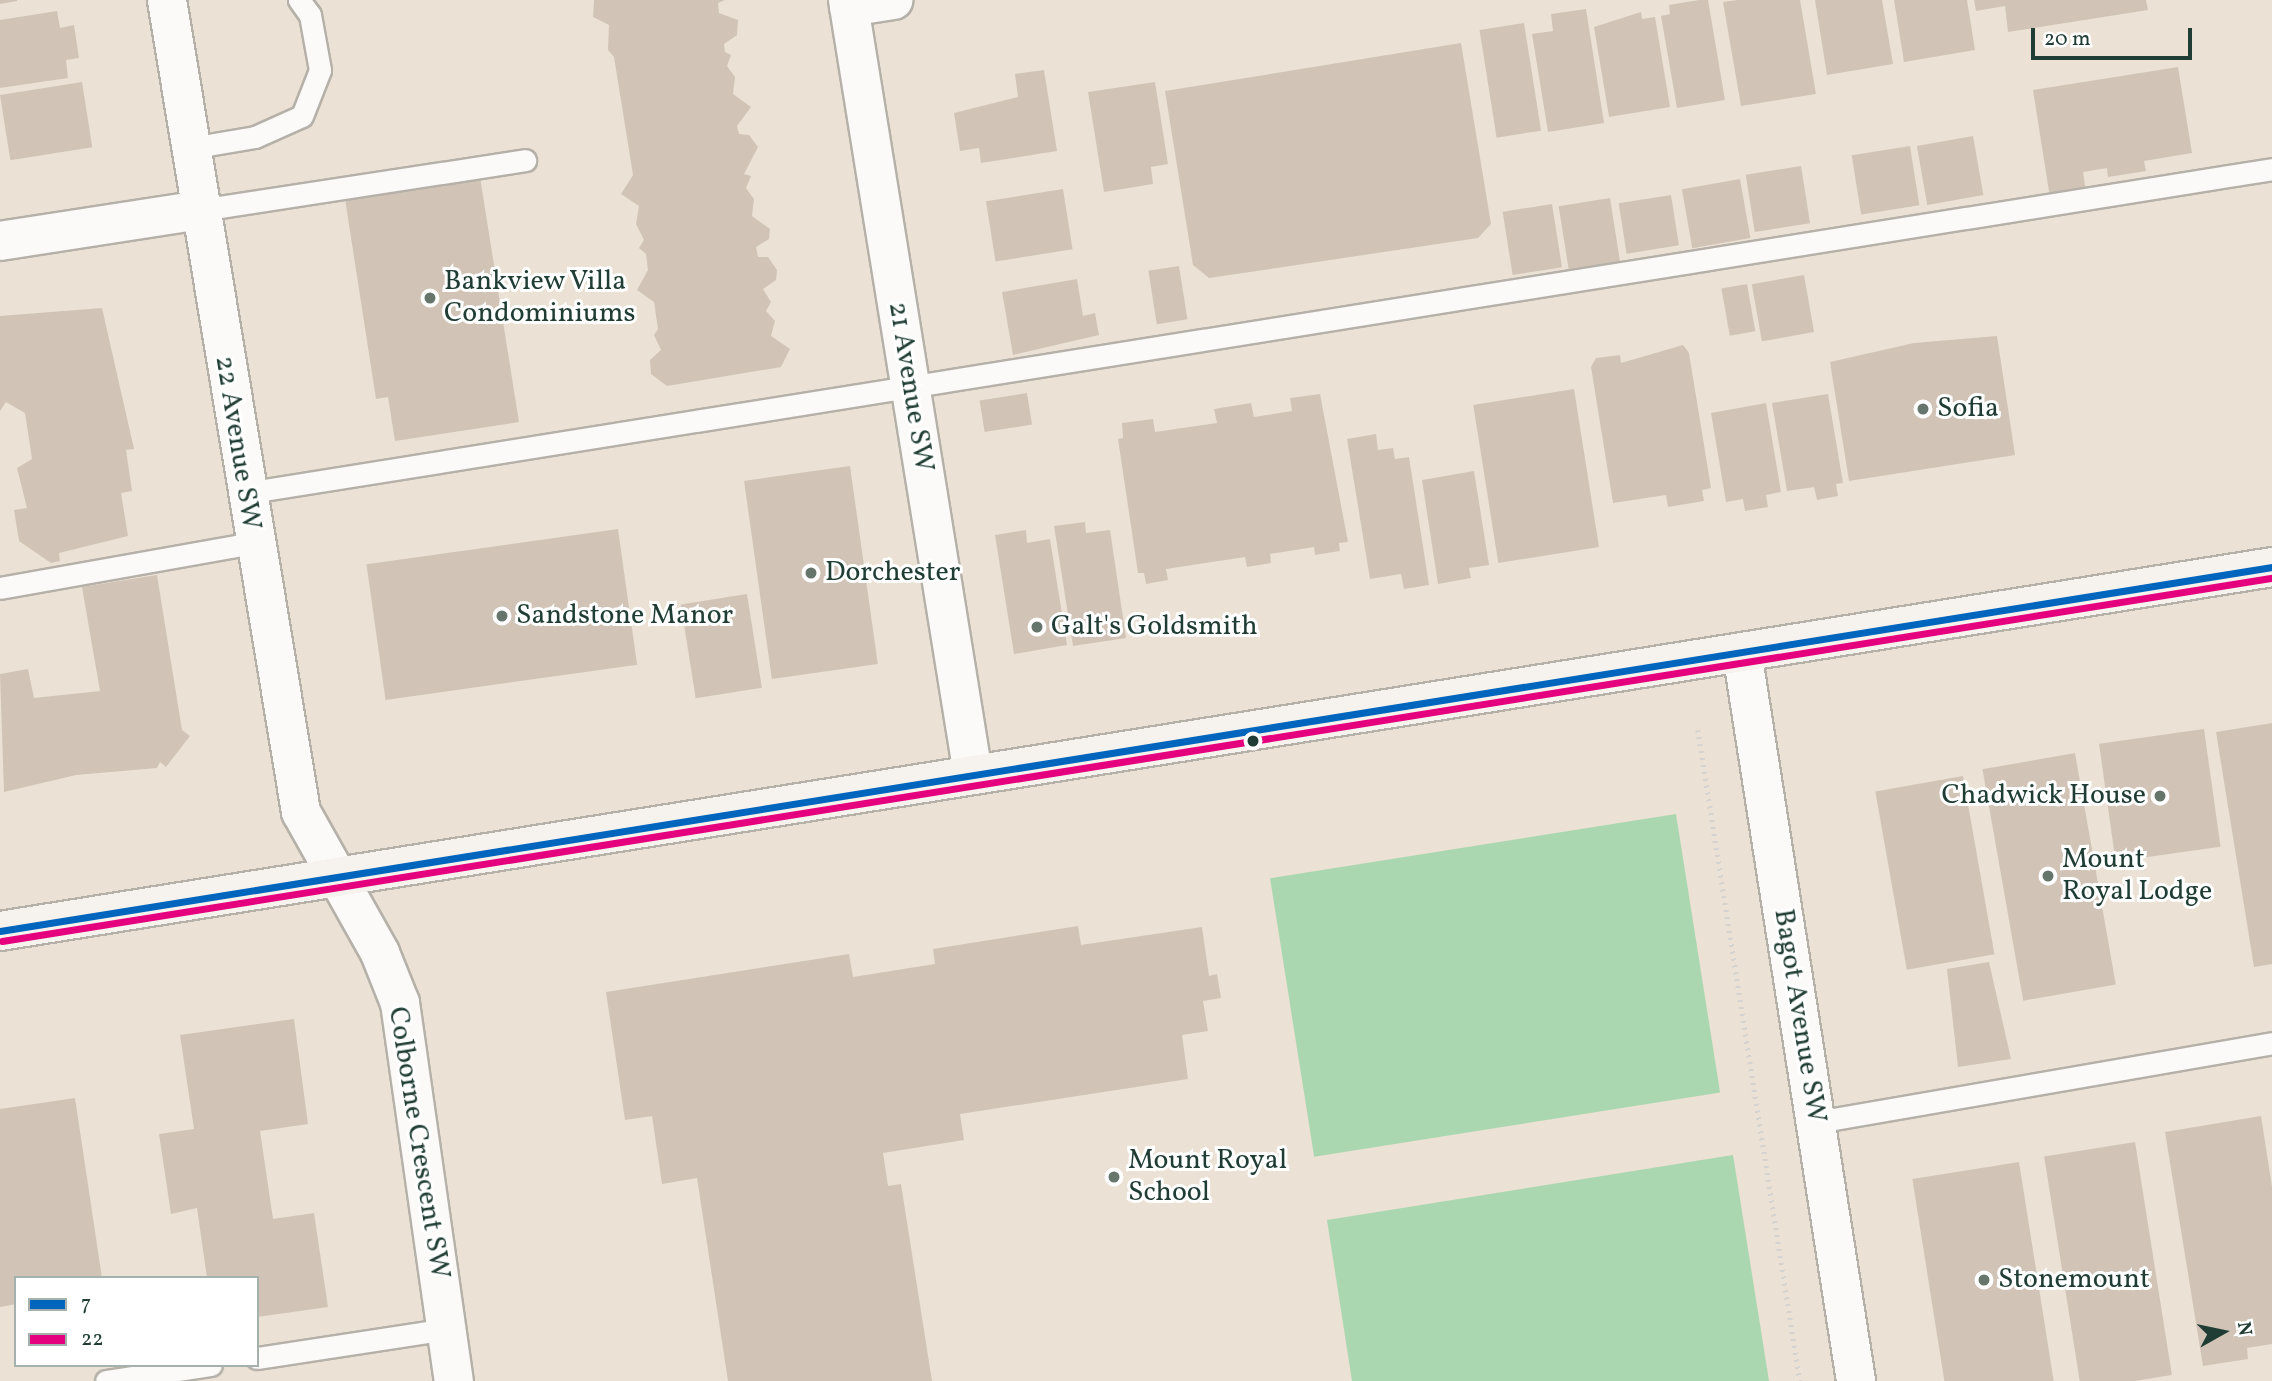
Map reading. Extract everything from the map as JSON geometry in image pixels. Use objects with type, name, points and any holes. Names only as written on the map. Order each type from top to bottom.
[{"type":"main road","points":[[0,931],[2272,567]]},
{"type":"street","name":"22 Avenue SW","points":[[167,0],[253,543],[300,812],[333,878]]},
{"type":"street","points":[[848,4],[892,0]]},
{"type":"street","name":"21 Avenue SW","points":[[848,4],[973,774]]},
{"type":"street","points":[[0,242],[200,210]]},
{"type":"street","name":"Bagot Avenue SW","points":[[1742,652],[1856,1381]]},
{"type":"street","name":"Colborne Crescent SW","points":[[333,878],[380,953],[400,1003],[454,1381]]},
{"type":"lane","points":[[190,148],[255,137],[302,116],[320,70],[310,15],[299,0]]},
{"type":"lane","points":[[200,210],[525,160]]},
{"type":"lane","points":[[245,493],[2272,169]]},
{"type":"lane","points":[[0,588],[253,543]]},
{"type":"lane","points":[[1816,1122],[2272,1042]]},
{"type":"lane","points":[[259,1358],[446,1329]]},
{"type":"lane","points":[[106,1381],[198,1367]]},
{"type":"path","points":[[1698,730],[1800,1381]]},
{"type":"green space","points":[[1676,814],[1720,1093],[1314,1157],[1270,878]]},
{"type":"green space","points":[[1733,1155],[1769,1381],[1352,1381],[1327,1220]]},
{"type":"building","points":[[0,0],[17,0],[17,1],[0,4]]},
{"type":"building","points":[[594,0],[725,0],[718,3],[719,13],[738,20],[737,35],[724,44],[725,52],[731,55],[727,66],[735,77],[733,94],[751,107],[737,126],[739,134],[749,135],[758,147],[744,174],[751,176],[746,188],[754,199],[752,216],[770,229],[769,239],[756,247],[758,257],[768,257],[777,270],[776,280],[763,289],[771,302],[766,311],[775,321],[771,336],[790,349],[781,367],[667,386],[651,374],[650,360],[661,350],[654,335],[658,329],[654,302],[637,290],[648,270],[646,254],[639,248],[644,240],[636,224],[639,206],[621,194],[633,175],[614,57],[608,50],[609,25],[593,17]]},
{"type":"building","points":[[1708,0],[1725,100],[1677,108],[1661,16],[1670,14],[1669,5]]},
{"type":"building","points":[[1800,0],[1816,94],[1741,106],[1723,2]]},
{"type":"building","points":[[1815,0],[1882,0],[1893,64],[1827,75]]},
{"type":"building","points":[[1894,0],[1967,0],[1975,50],[1904,62]]},
{"type":"building","points":[[1974,0],[2146,0],[2148,10],[2008,32],[2005,6],[1976,11]]},
{"type":"building","points":[[1586,9],[1604,123],[1548,132],[1532,34],[1553,31],[1551,14]]},
{"type":"building","points":[[57,11],[60,28],[74,25],[79,58],[66,60],[68,78],[0,88],[0,20]]},
{"type":"building","points":[[1641,12],[1642,19],[1655,17],[1670,107],[1609,117],[1594,27]]},
{"type":"building","points":[[1524,23],[1541,131],[1497,138],[1480,30]]},
{"type":"building","points":[[1461,43],[1491,224],[1478,238],[1209,278],[1193,265],[1165,91]]},
{"type":"building","points":[[2178,67],[2192,153],[2144,161],[2146,171],[2108,177],[2107,168],[2083,172],[2086,192],[2050,198],[2033,90]]},
{"type":"building","points":[[1044,70],[1057,151],[981,163],[979,148],[960,151],[954,113],[1018,97],[1015,74]]},
{"type":"building","points":[[82,82],[92,147],[10,160],[0,95]]},
{"type":"building","points":[[1155,82],[1168,164],[1151,167],[1153,184],[1104,192],[1088,92]]},
{"type":"building","points":[[1973,136],[1983,195],[1927,205],[1917,146]]},
{"type":"building","points":[[1910,146],[1919,205],[1861,214],[1852,155]]},
{"type":"building","points":[[1801,166],[1810,223],[1755,232],[1746,175]]},
{"type":"building","name":"Bankview Villa Condominiums","points":[[480,177],[519,422],[395,441],[388,397],[376,399],[345,199]]},
{"type":"building","points":[[1740,179],[1750,238],[1692,248],[1682,189]]},
{"type":"building","points":[[1063,189],[1073,249],[996,261],[986,201]]},
{"type":"building","points":[[1671,195],[1679,245],[1627,254],[1619,203]]},
{"type":"building","points":[[1610,198],[1620,262],[1569,270],[1559,206]]},
{"type":"building","points":[[1552,204],[1562,267],[1513,275],[1503,212]]},
{"type":"building","points":[[1179,266],[1187,319],[1157,324],[1148,271]]},
{"type":"building","points":[[1804,275],[1814,332],[1762,341],[1752,284]]},
{"type":"building","points":[[1077,279],[1083,316],[1095,313],[1099,335],[1013,355],[1002,292]]},
{"type":"building","points":[[1747,284],[1755,331],[1730,336],[1721,289]]},
{"type":"building","points":[[102,308],[134,449],[126,450],[132,491],[121,493],[128,536],[59,553],[60,561],[51,563],[19,541],[14,510],[27,508],[17,468],[32,459],[25,413],[6,402],[0,411],[0,316]]},
{"type":"building","name":"Sofia","points":[[1997,336],[2015,455],[1849,481],[1830,362],[1914,343]]},
{"type":"building","points":[[1683,345],[1689,353],[1711,488],[1702,490],[1704,501],[1668,507],[1666,495],[1613,503],[1591,367],[1596,358],[1620,355],[1621,363]]},
{"type":"building","points":[[1574,389],[1599,547],[1498,563],[1473,405]]},
{"type":"building","points":[[1027,393],[1032,425],[985,432],[980,401]]},
{"type":"building","points":[[1320,394],[1348,542],[1339,543],[1340,551],[1315,555],[1314,547],[1270,554],[1271,563],[1247,567],[1245,557],[1166,569],[1168,580],[1146,584],[1144,573],[1138,573],[1118,439],[1123,438],[1122,423],[1153,419],[1155,432],[1217,423],[1214,409],[1251,403],[1254,417],[1292,411],[1290,398]]},
{"type":"building","points":[[1828,394],[1843,483],[1836,484],[1838,496],[1817,500],[1814,487],[1787,491],[1772,403]]},
{"type":"building","points":[[1766,403],[1781,492],[1766,495],[1768,507],[1745,511],[1743,499],[1726,502],[1711,413]]},
{"type":"building","points":[[1376,434],[1378,450],[1393,448],[1395,459],[1409,457],[1429,585],[1404,589],[1401,574],[1370,579],[1347,439]]},
{"type":"building","name":"Dorchester","points":[[850,466],[878,664],[772,679],[744,481]]},
{"type":"building","points":[[1474,471],[1489,565],[1469,568],[1471,578],[1438,584],[1422,480]]},
{"type":"building","points":[[1085,522],[1086,533],[1110,530],[1126,638],[1073,646],[1054,526]]},
{"type":"building","name":"Sandstone Manor","points":[[618,529],[637,665],[386,700],[366,564]]},
{"type":"building","points":[[1026,530],[1027,543],[1050,539],[1067,645],[1014,654],[995,535]]},
{"type":"building","points":[[157,575],[182,730],[190,736],[166,767],[160,762],[157,768],[76,775],[4,792],[0,674],[28,669],[34,698],[100,691],[82,587]]},
{"type":"building","points":[[747,594],[762,688],[696,698],[681,604]]},
{"type":"building","points":[[2272,723],[2272,964],[2254,967],[2216,732]]},
{"type":"building","name":"Chadwick House","points":[[2204,729],[2221,847],[2116,862],[2099,744]]},
{"type":"building","name":"Mount Royal Lodge","points":[[2075,753],[2116,984],[2023,1001],[1982,769]]},
{"type":"building","points":[[1963,776],[1994,954],[1907,970],[1875,791]]},
{"type":"building","points":[[1078,926],[1081,945],[1202,927],[1209,976],[1217,974],[1221,998],[1203,1001],[1208,1031],[1182,1035],[1188,1079],[960,1114],[964,1140],[883,1153],[888,1186],[901,1184],[932,1381],[728,1381],[697,1178],[662,1184],[652,1116],[625,1120],[606,992],[849,954],[853,977],[935,964],[933,949]]},
{"type":"building","points":[[1989,962],[2011,1059],[1958,1067],[1947,969]]},
{"type":"building","points":[[294,1019],[308,1124],[260,1131],[273,1219],[314,1213],[328,1307],[259,1317],[259,1276],[207,1276],[197,1208],[171,1214],[159,1134],[194,1129],[180,1035]]},
{"type":"building","points":[[75,1098],[102,1276],[14,1276],[14,1304],[0,1307],[0,1109]]},
{"type":"building","points":[[2261,1116],[2272,1187],[2272,1344],[2247,1348],[2248,1359],[2203,1366],[2165,1132]]},
{"type":"building","points":[[2135,1142],[2172,1375],[2135,1381],[2080,1381],[2044,1156]]},
{"type":"building","name":"Stonemount","points":[[2019,1162],[2054,1381],[1944,1381],[1912,1179]]},
{"type":"transit line","name":"7","points":[[0,931],[2272,567]]},
{"type":"transit line","name":"22","points":[[2,941],[2272,578]]},
{"type":"place","name":"Bankview Villa Condominiums","points":[[430,298]]},
{"type":"place","name":"Sofia","points":[[1923,409]]},
{"type":"place","name":"Dorchester","points":[[811,573]]},
{"type":"place","name":"Sandstone Manor","points":[[502,616]]},
{"type":"place","name":"Galt's Goldsmith","points":[[1037,627]]},
{"type":"place","name":"Chadwick House","points":[[2160,796]]},
{"type":"place","name":"Mount Royal Lodge","points":[[2048,876]]},
{"type":"place","name":"Mount Royal School","points":[[1114,1177]]},
{"type":"place","name":"Stonemount","points":[[1984,1280]]}]
